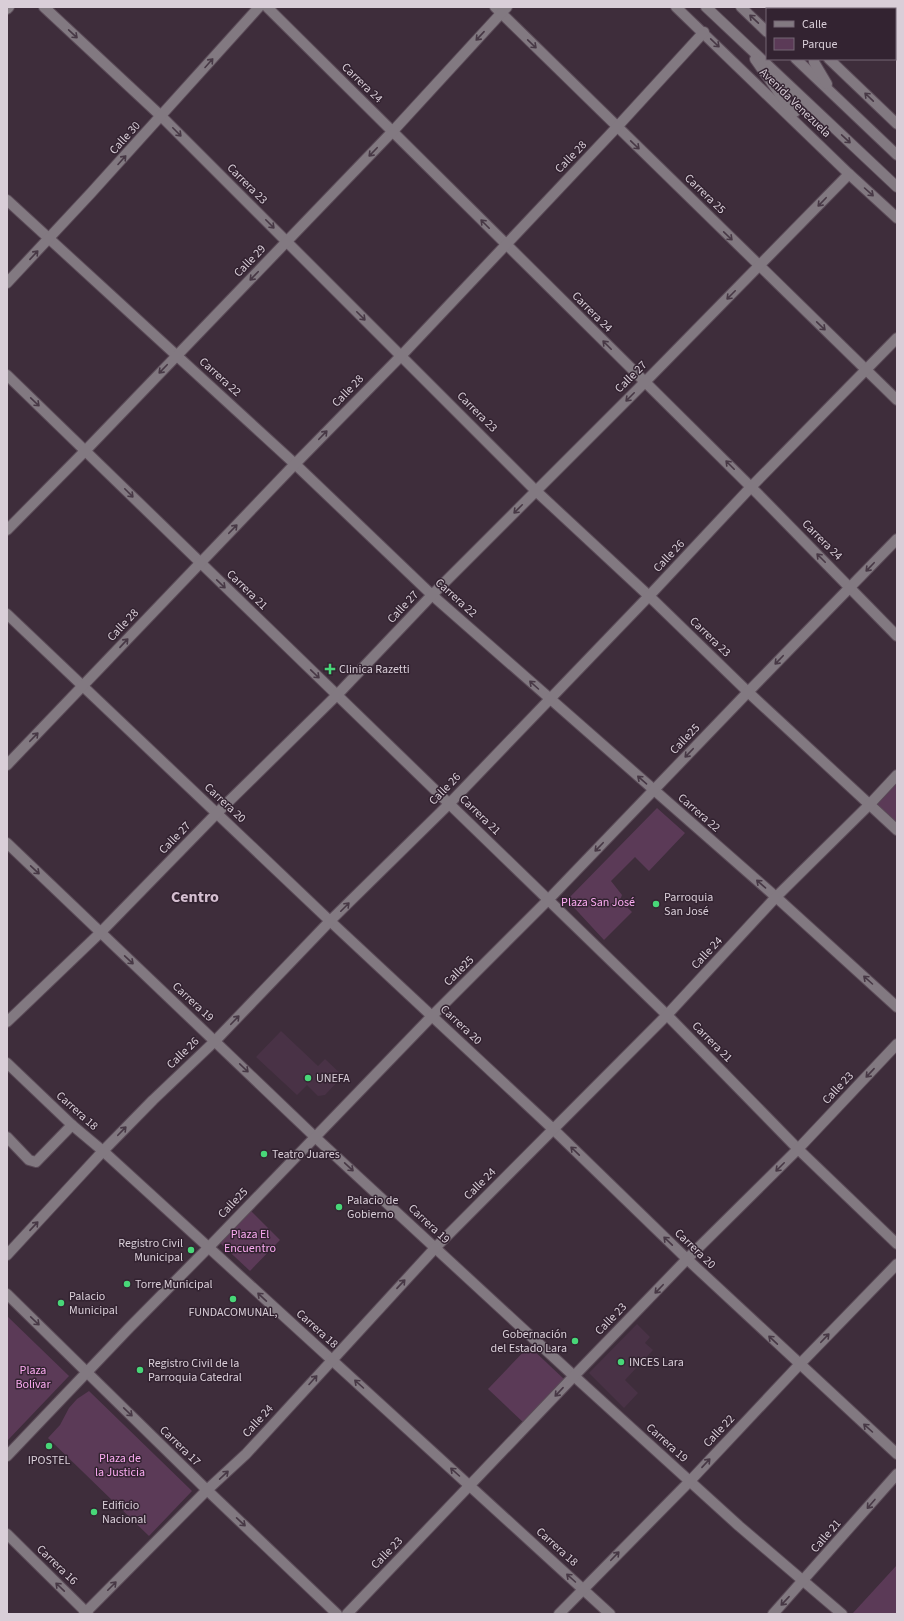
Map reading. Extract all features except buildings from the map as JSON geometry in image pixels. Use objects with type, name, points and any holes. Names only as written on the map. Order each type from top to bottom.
[{"type":"street","name":"Carrera 23","points":[[44,7],[161,116],[536,491],[649,596],[748,692],[897,830]]},
{"type":"street","name":"Calle 30","points":[[7,283],[50,238],[259,7]]},
{"type":"street","name":"Carrera 24","points":[[267,7],[393,131],[505,245],[751,487],[897,636]]},
{"type":"street","name":"Avenida Venezuela","points":[[676,7],[704,32],[849,174],[897,218]]},
{"type":"street","name":"Avenida Venezuela","points":[[706,7],[897,187]]},
{"type":"street","points":[[741,7],[766,31]]},
{"type":"street","name":"Calle 29","points":[[7,530],[393,131],[501,9]]},
{"type":"street","name":"Carrera 25","points":[[501,9],[617,127],[897,400]]},
{"type":"street","name":"Calle 28","points":[[7,765],[400,356],[617,127],[704,32]]},
{"type":"street","points":[[750,48],[759,66],[786,103],[829,146],[833,158]]},
{"type":"street","points":[[797,60],[897,155]]},
{"type":"street","points":[[814,60],[828,84],[875,129],[888,147]]},
{"type":"street","points":[[830,60],[896,122]]},
{"type":"street","name":"Calle 27","points":[[7,1022],[100,933],[337,695],[432,595],[760,266],[849,174]]},
{"type":"street","name":"Carrera 22","points":[[7,200],[295,464],[432,595],[776,897],[897,1007]]},
{"type":"street","name":"Calle 26","points":[[7,1255],[103,1151],[153,1100],[216,1041],[330,921],[449,804],[549,698],[649,596],[751,487],[897,338]]},
{"type":"street","name":"Carrera 21","points":[[7,375],[86,450],[200,563],[666,1015],[798,1149],[897,1244]]},
{"type":"street","name":"Calle25","points":[[7,1456],[209,1248],[315,1136],[548,900],[897,539]]},
{"type":"street","name":"Carrera 20","points":[[7,614],[330,921],[553,1129],[799,1365],[897,1454]]},
{"type":"street","name":"Calle 24","points":[[86,1613],[207,1490],[246,1454],[436,1247],[666,1015],[776,897],[869,805],[897,775]]},
{"type":"street","name":"Carrera 19","points":[[7,843],[315,1136],[574,1376],[739,1526],[842,1614]]},
{"type":"street","name":"Calle 23","points":[[347,1614],[574,1376],[687,1259],[798,1149],[897,1044]]},
{"type":"street","name":"Carrera 18","points":[[7,1063],[72,1125],[103,1151],[332,1359],[610,1614]]},
{"type":"street","points":[[7,1137],[29,1160],[36,1162],[72,1125]]},
{"type":"street","name":"Calle 22","points":[[559,1614],[690,1481],[897,1264]]},
{"type":"street","name":"Carrera 17","points":[[7,1294],[207,1490],[337,1614]]},
{"type":"street","name":"Calle 21","points":[[773,1614],[897,1474]]},
{"type":"street","name":"Carrera 16","points":[[7,1534],[86,1613]]},
{"type":"shaded area","points":[[281,1031],[318,1066],[325,1059],[343,1076],[325,1095],[318,1096],[307,1085],[297,1095],[256,1057]]},
{"type":"shaded area","name":"INCES Lara","points":[[637,1324],[650,1337],[645,1343],[653,1350],[625,1380],[638,1393],[624,1408],[589,1373]]},
{"type":"green space","points":[[897,782],[897,826],[874,805]]},
{"type":"green space","name":"Plaza San José","points":[[657,808],[685,833],[649,871],[635,857],[611,881],[622,895],[620,900],[632,912],[604,940],[567,900]]},
{"type":"green space","name":"Plaza El Encuentro","points":[[250,1210],[280,1240],[250,1271],[219,1242]]},
{"type":"green space","name":"Plaza Bolívar","points":[[7,1316],[69,1376],[7,1441]]},
{"type":"green space","points":[[529,1346],[566,1381],[525,1424],[488,1389]]},
{"type":"green space","name":"Plaza de la Justicia","points":[[89,1391],[192,1491],[149,1536],[48,1438],[60,1425],[69,1408],[77,1399]]},
{"type":"green space","points":[[897,1565],[897,1614],[854,1614],[853,1613]]},
{"type":"place","name":"Clinica Razetti","points":[[330,669]]},
{"type":"place","name":"Parroquia San José","points":[[656,904]]},
{"type":"place","name":"UNEFA","points":[[308,1078]]},
{"type":"place","name":"Teatro Juares","points":[[264,1154]]},
{"type":"place","name":"Palacio de Gobierno","points":[[339,1207]]},
{"type":"place","name":"Registro Civil Municipal","points":[[191,1250]]},
{"type":"place","name":"Torre Municipal","points":[[127,1284]]},
{"type":"place","name":"FUNDACOMUNAL,","points":[[233,1299]]},
{"type":"place","name":"Palacio Municipal","points":[[61,1303]]},
{"type":"place","name":"Gobernación del Estado Lara","points":[[575,1341]]},
{"type":"place","name":"INCES Lara","points":[[621,1362]]},
{"type":"place","name":"Registro Civil de la Parroquia Catedral","points":[[140,1370]]},
{"type":"place","name":"IPOSTEL","points":[[49,1446]]},
{"type":"place","name":"Edificio Nacional","points":[[94,1512]]},
{"type":"district","name":"Centro","points":[[195,897]]}]
